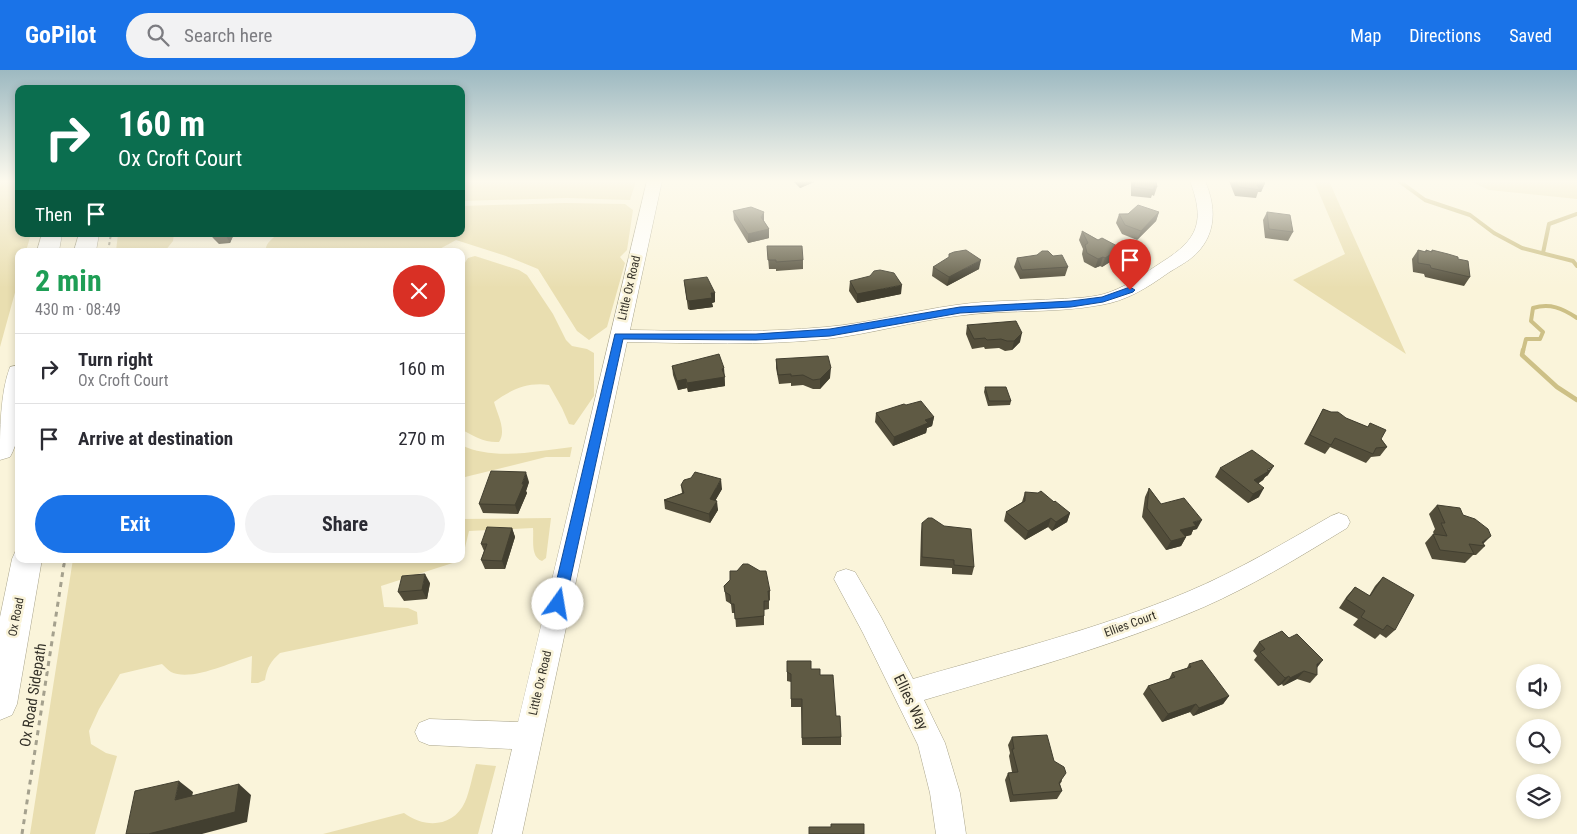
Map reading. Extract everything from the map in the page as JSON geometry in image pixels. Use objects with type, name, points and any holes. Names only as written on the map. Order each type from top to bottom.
[{"type":"highway","points":[[0,450],[15,389]]},
{"type":"highway","name":"Ox Road","points":[[0,704],[26,563]]},
{"type":"street","name":"Little Ox Road","points":[[506,834],[646,217]]},
{"type":"street","points":[[618,336],[785,336],[837,331],[960,310],[1071,304],[1103,300],[1130,290],[1154,276],[1190,250],[1202,234],[1206,217]]},
{"type":"street","name":"Ellies Court","points":[[908,692],[1106,633],[1175,608],[1256,570],[1340,522]]},
{"type":"street","name":"Ellies Way","points":[[846,579],[908,692],[932,743],[945,793],[951,834]]},
{"type":"street","points":[[429,732],[529,736]]},
{"type":"path","name":"Ox Road Sidepath","points":[[22,834],[64,563]]},
{"type":"shaded area","points":[[0,217],[15,217],[15,237],[30,237],[27,248],[15,248],[15,293],[0,347]]},
{"type":"shaded area","points":[[465,217],[632,217],[627,250],[620,257],[625,263],[607,327],[589,340],[577,331],[538,269],[506,256],[456,240],[441,248],[266,248],[274,237],[465,237]]},
{"type":"shaded area","points":[[1329,217],[1345,217],[1406,354],[1293,280],[1345,254]]},
{"type":"shaded area","points":[[118,237],[174,237],[167,248],[116,248]]},
{"type":"shaded area","points":[[475,256],[519,270],[527,275],[553,314],[566,340],[572,346],[587,349],[594,353],[594,396],[574,425],[569,424],[549,385],[541,384],[520,388],[494,402],[502,427],[499,442],[484,440],[465,431],[465,262],[468,258]]},
{"type":"shaded area","points":[[465,447],[487,453],[501,454],[572,447],[570,457],[546,457],[465,477]]},
{"type":"shaded area","points":[[551,518],[546,558],[542,561],[538,559],[534,552],[533,528],[469,531],[465,548],[465,519]]},
{"type":"shaded area","points":[[72,563],[453,563],[381,586],[384,607],[408,608],[417,612],[418,624],[280,653],[270,665],[265,680],[258,683],[251,683],[252,656],[211,670],[189,675],[171,672],[162,664],[120,674],[99,709],[89,731],[91,744],[106,753],[117,756],[95,834],[30,834]]},
{"type":"shaded area","points":[[476,764],[496,766],[478,834],[323,834],[404,813],[412,818],[429,823],[446,821],[460,811],[465,802]]},
{"type":"building","points":[[737,217],[761,217],[769,229],[748,234]]},
{"type":"building","points":[[1120,217],[1155,217],[1141,231],[1125,225]]},
{"type":"building","points":[[1268,217],[1290,217],[1293,232],[1269,229]]},
{"type":"building","points":[[1082,231],[1098,240],[1102,238],[1121,248],[1105,258],[1098,259],[1087,253],[1085,245],[1088,243]]},
{"type":"building","points":[[767,246],[802,246],[803,260],[776,262],[776,260],[768,260]]},
{"type":"building","points":[[966,250],[981,260],[949,277],[933,267],[949,257],[949,254]]},
{"type":"building","points":[[1418,250],[1432,252],[1432,250],[1468,261],[1470,277],[1418,263]]},
{"type":"building","points":[[1042,251],[1048,251],[1053,256],[1062,255],[1068,267],[1022,270],[1017,258],[1037,255]]},
{"type":"building","points":[[880,270],[894,273],[902,285],[857,294],[850,281],[870,276],[874,271]]},
{"type":"building","points":[[707,277],[715,293],[711,293],[712,298],[687,300],[684,280]]},
{"type":"building","points":[[1016,321],[1022,333],[1014,341],[1001,339],[987,340],[985,338],[974,339],[967,325]]},
{"type":"building","points":[[719,354],[725,377],[687,383],[686,379],[677,381],[672,366]]},
{"type":"building","points":[[828,356],[831,368],[820,379],[813,380],[803,375],[778,375],[776,359]]},
{"type":"building","points":[[985,387],[1006,387],[1011,401],[989,401]]},
{"type":"building","points":[[921,401],[934,417],[925,420],[928,423],[894,437],[876,413],[904,404]]},
{"type":"building","points":[[1323,409],[1338,412],[1346,418],[1368,427],[1370,423],[1386,430],[1381,439],[1387,447],[1376,448],[1373,454],[1335,438],[1331,445],[1310,435]]},
{"type":"building","points":[[1252,450],[1274,466],[1254,480],[1264,488],[1253,494],[1220,468]]},
{"type":"building","points":[[491,471],[526,472],[522,484],[524,484],[515,505],[479,504]]},
{"type":"building","points":[[695,472],[721,479],[710,499],[717,501],[709,514],[664,500],[684,493],[681,485],[684,480],[691,478]]},
{"type":"building","points":[[1149,488],[1161,504],[1184,498],[1202,520],[1193,522],[1196,526],[1180,530],[1186,537],[1171,541],[1147,508]]},
{"type":"building","points":[[1041,491],[1070,513],[1056,522],[1051,518],[1028,531],[1006,512],[1025,501],[1025,492],[1038,493]]},
{"type":"building","points":[[1437,505],[1460,508],[1463,515],[1475,519],[1488,529],[1491,536],[1482,542],[1485,546],[1469,544],[1474,554],[1440,550],[1433,534],[1447,536],[1441,523],[1445,523]]},
{"type":"building","points":[[928,518],[932,518],[944,526],[971,529],[974,567],[954,565],[954,560],[922,557],[922,523]]},
{"type":"building","points":[[487,527],[512,528],[502,561],[481,560],[487,544],[481,544]]},
{"type":"building","points":[[743,564],[748,564],[760,571],[766,571],[770,591],[768,591],[769,601],[764,601],[764,616],[735,619],[734,604],[731,604],[730,595],[725,592],[724,586],[730,580],[730,571],[737,571]]},
{"type":"building","points":[[425,574],[422,590],[398,592],[402,576]]},
{"type":"building","points":[[1383,577],[1414,595],[1395,630],[1387,625],[1383,630],[1361,617],[1365,611],[1346,599],[1355,587],[1370,596]]},
{"type":"building","points":[[1282,631],[1289,638],[1297,634],[1323,660],[1317,664],[1317,675],[1304,671],[1290,678],[1289,676],[1285,678],[1260,652],[1265,649],[1259,642]]},
{"type":"building","points":[[1202,660],[1229,696],[1199,708],[1196,704],[1168,714],[1148,686],[1175,677],[1172,673],[1191,667],[1189,664]]},
{"type":"building","points":[[787,661],[811,661],[811,669],[820,669],[820,675],[833,675],[836,716],[840,716],[841,737],[802,738],[802,699],[791,699],[791,674],[787,672]]},
{"type":"building","points":[[1047,735],[1054,761],[1064,767],[1066,773],[1059,783],[1062,791],[1013,795],[1008,773],[1018,772],[1012,749],[1014,749],[1012,737]]},
{"type":"building","points":[[179,781],[175,800],[239,784],[235,812],[148,834],[126,834],[135,791]]},
{"type":"building","points":[[831,824],[864,824],[864,834],[809,834],[809,827],[831,827]]},
{"type":"waterway","points":[[1472,217],[1494,233],[1522,248],[1573,261],[1577,266]]},
{"type":"waterway","points":[[1543,253],[1549,224],[1570,217]]},
{"type":"waterway","points":[[1523,351],[1526,339],[1540,339],[1543,332],[1531,321],[1533,308],[1556,307],[1577,318]]},
{"type":"waterway","points":[[1523,350],[1522,355],[1557,387],[1577,400]]},
{"type":"route","points":[[558,604],[618,336],[756,337],[830,332],[960,310],[986,307],[1071,304],[1103,300],[1130,290]]}]
